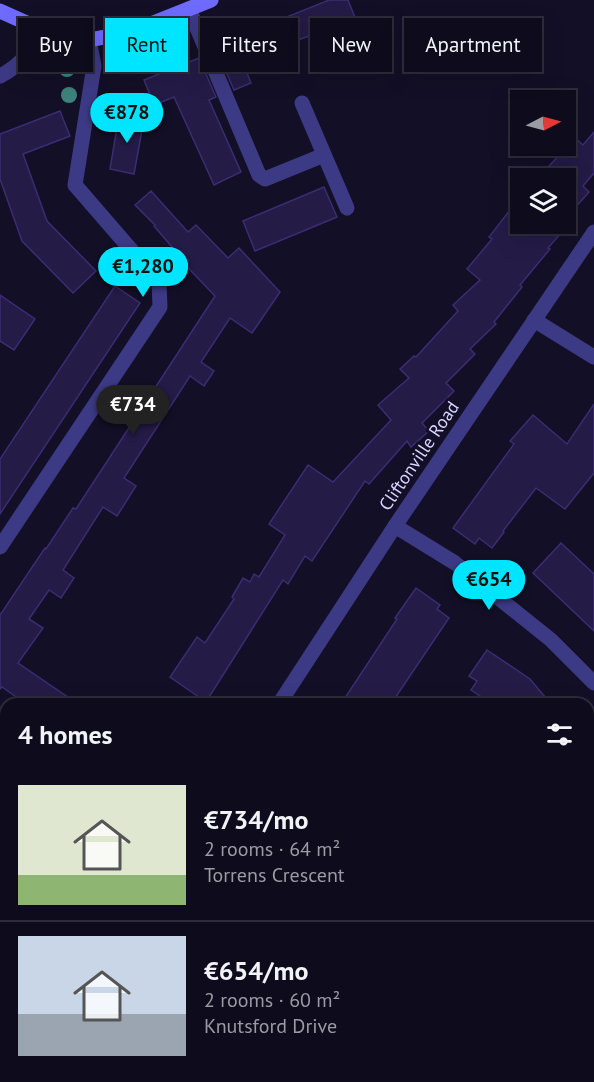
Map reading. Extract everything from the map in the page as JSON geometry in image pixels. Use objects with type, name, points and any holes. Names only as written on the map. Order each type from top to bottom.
[{"type":"main road","points":[[93,39],[131,32],[211,0]]},
{"type":"main road","points":[[0,11],[18,19]]},
{"type":"street","points":[[189,9],[259,175],[265,179],[324,155]]},
{"type":"street","points":[[0,548],[160,307],[159,282],[75,185],[93,61]]},
{"type":"street","points":[[0,76],[18,64]]},
{"type":"street","points":[[302,103],[347,208]]},
{"type":"street","name":"Cliftonville Road","points":[[283,698],[395,526],[594,232]]},
{"type":"street","points":[[534,320],[594,357]]},
{"type":"street","points":[[395,526],[455,563],[551,640],[594,683]]},
{"type":"building","points":[[329,0],[348,0],[355,18],[310,18],[310,36],[298,40],[298,18],[284,18]]},
{"type":"building","points":[[199,58],[200,72],[205,72],[216,97],[209,100],[241,172],[214,185],[174,97],[154,105],[144,80],[164,72],[188,72],[188,62]]},
{"type":"building","points":[[226,72],[247,72],[251,83],[234,90]]},
{"type":"building","points":[[60,111],[70,136],[23,154],[47,221],[96,271],[73,293],[22,241],[0,179],[0,134]]},
{"type":"building","points":[[119,115],[144,119],[134,174],[110,169]]},
{"type":"building","points":[[594,132],[594,173],[583,186],[589,192],[576,207],[576,168],[547,168],[558,156],[576,156],[576,139],[583,145]]},
{"type":"building","points":[[324,187],[337,217],[255,251],[243,221]]},
{"type":"building","points":[[151,191],[188,232],[196,225],[228,258],[239,248],[280,292],[252,333],[230,318],[201,362],[214,371],[204,386],[190,376],[124,478],[136,486],[117,516],[103,507],[63,570],[74,578],[61,598],[49,590],[29,619],[43,628],[18,663],[69,698],[18,698],[2,687],[0,689],[0,615],[73,508],[76,509],[215,296],[170,249],[172,247],[155,225],[135,205]]},
{"type":"building","points":[[510,210],[510,234],[560,234],[520,285],[522,287],[494,322],[496,324],[470,349],[475,354],[446,383],[454,391],[422,423],[429,431],[411,447],[407,441],[369,484],[365,481],[312,561],[305,556],[288,584],[283,580],[209,698],[200,698],[170,677],[197,637],[205,643],[234,599],[232,597],[243,578],[250,582],[254,574],[259,577],[285,535],[269,524],[308,465],[333,482],[391,420],[378,405],[409,378],[400,369],[414,356],[416,357],[458,311],[453,305],[480,280],[467,269],[492,239],[489,237]]},
{"type":"building","points":[[115,286],[140,303],[0,514],[0,459]]},
{"type":"building","points":[[0,295],[35,319],[14,350],[0,341]]},
{"type":"building","points":[[594,404],[594,473],[565,509],[536,488],[492,548],[479,538],[475,544],[453,528],[514,444],[510,441],[533,415],[567,444]]},
{"type":"building","points":[[561,543],[594,574],[594,631],[533,573]]},
{"type":"building","points":[[416,588],[440,605],[437,609],[449,618],[395,698],[345,698],[397,619],[395,618]]},
{"type":"building","points":[[487,650],[530,679],[546,698],[483,698],[471,690],[477,681],[469,676]]}]
